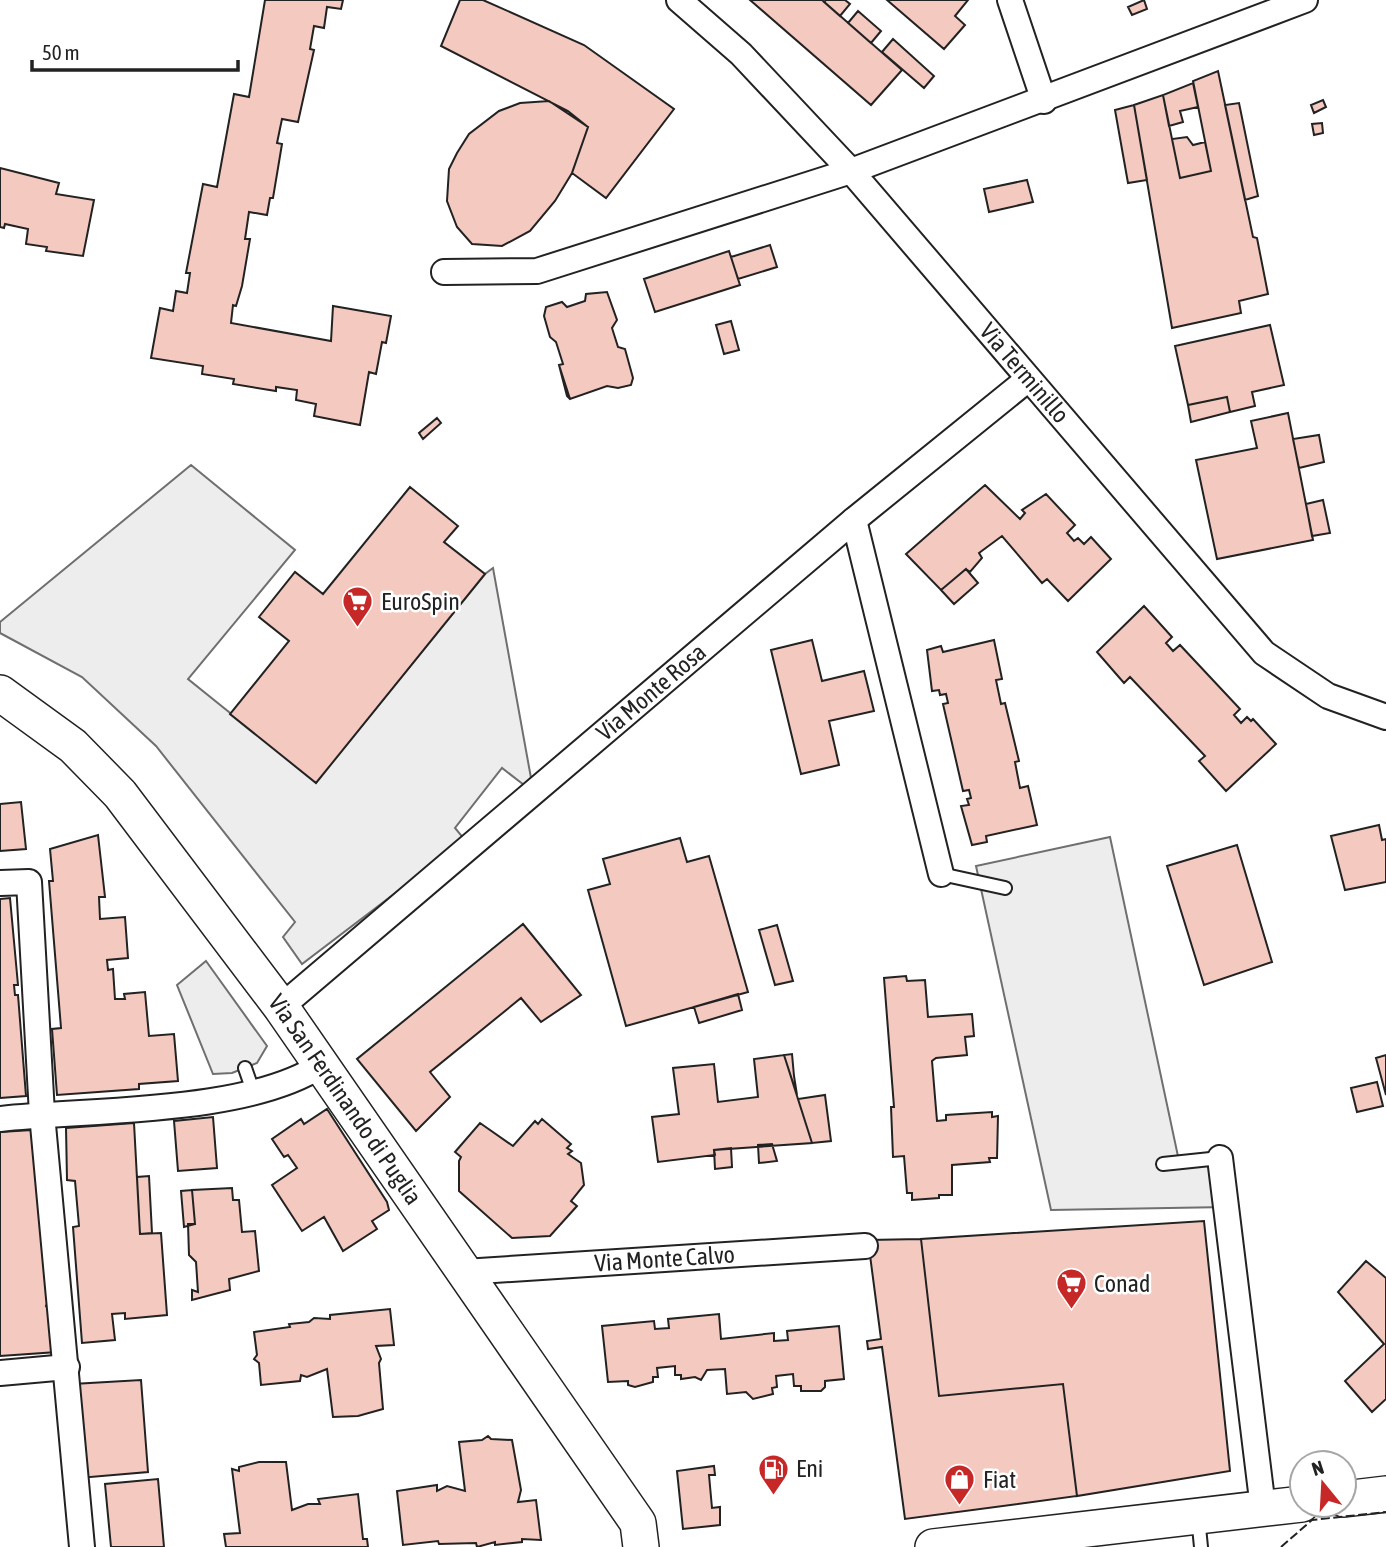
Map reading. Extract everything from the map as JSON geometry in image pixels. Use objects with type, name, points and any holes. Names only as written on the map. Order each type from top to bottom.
[{"type":"street","name":"Via Terminillo","points":[[680,0],[741,54],[851,171],[1027,380],[1264,653],[1328,696],[1386,717]]},
{"type":"street","points":[[1010,0],[1044,101]]},
{"type":"street","points":[[444,272],[537,271],[851,171],[1044,101],[1305,0]]},
{"type":"street","name":"Via Monte Rosa","points":[[281,1007],[854,520],[1027,380]]},
{"type":"street","points":[[854,520],[941,874]]},
{"type":"street","name":"Via San Ferdinando di Puglia","points":[[0,693],[73,746],[120,794],[281,1007],[638,1523],[641,1547]]},
{"type":"street","points":[[0,883],[29,882],[42,1114],[82,1547]]},
{"type":"street","points":[[0,1119],[219,1100],[249,1080],[300,1079],[320,1066]]},
{"type":"street","points":[[1220,1158],[1264,1508]]},
{"type":"street","name":"Via Monte Calvo","points":[[464,1272],[865,1245]]},
{"type":"street","points":[[0,1373],[67,1367]]},
{"type":"street","points":[[1358,1497],[1386,1494]]},
{"type":"street","points":[[933,1547],[1199,1532],[1264,1508],[1288,1505]]},
{"type":"lane","points":[[941,874],[1005,888]]},
{"type":"lane","points":[[1163,1164],[1220,1158]]},
{"type":"shaded area","points":[[191,465],[295,550],[188,679],[316,782],[485,574],[493,568],[531,778],[524,785],[502,768],[455,828],[465,840],[302,964],[283,937],[295,922],[156,746],[82,677],[0,633],[0,622]]},
{"type":"shaded area","points":[[1110,837],[1179,1161],[1220,1158],[1227,1207],[1051,1210],[976,866]]},
{"type":"shaded area","points":[[206,961],[267,1046],[257,1063],[232,1073],[213,1074],[177,985]]},
{"type":"building","points":[[265,0],[343,0],[341,9],[327,7],[324,28],[314,26],[310,49],[314,50],[298,122],[282,119],[277,143],[282,144],[273,198],[270,198],[267,215],[249,212],[245,239],[250,239],[242,286],[236,306],[233,305],[231,323],[331,341],[333,306],[391,316],[386,343],[382,342],[376,374],[369,372],[360,425],[314,416],[316,404],[296,400],[297,390],[276,387],[276,391],[233,384],[234,379],[202,374],[203,366],[151,358],[160,308],[173,311],[176,291],[187,293],[190,273],[186,273],[203,184],[217,187],[234,94],[249,97]]},
{"type":"building","points":[[460,0],[483,0],[584,45],[674,109],[606,198],[572,173],[588,127],[568,111],[441,46]]},
{"type":"building","points":[[750,0],[822,0],[902,70],[871,105]]},
{"type":"building","points":[[845,0],[850,4],[840,16],[824,2]]},
{"type":"building","points":[[887,0],[968,0],[955,16],[965,25],[944,49]]},
{"type":"building","points":[[1144,0],[1147,9],[1132,15],[1128,7]]},
{"type":"building","points":[[858,11],[881,31],[871,43],[848,23]]},
{"type":"building","points":[[893,39],[934,76],[924,88],[882,52]]},
{"type":"building","points":[[1218,71],[1253,237],[1257,238],[1268,294],[1239,301],[1241,313],[1172,328],[1134,105],[1163,95],[1180,178],[1211,171],[1193,81]]},
{"type":"building","points":[[1193,83],[1198,107],[1180,111],[1183,122],[1169,126],[1163,95]]},
{"type":"building","points":[[1323,100],[1326,107],[1314,113],[1311,105]]},
{"type":"building","points":[[549,101],[588,127],[572,173],[555,201],[530,231],[502,246],[472,244],[457,227],[447,201],[449,169],[457,153],[469,134],[499,111],[520,103]]},
{"type":"building","points":[[1239,103],[1258,196],[1245,200],[1225,105]]},
{"type":"building","points":[[1134,105],[1147,180],[1128,183],[1115,110]]},
{"type":"building","points":[[1322,123],[1323,133],[1314,135],[1312,124]]},
{"type":"building","points":[[1187,137],[1193,145],[1205,142],[1211,171],[1180,178],[1172,139]]},
{"type":"building","points":[[0,168],[59,183],[56,194],[94,200],[83,256],[46,251],[47,247],[26,244],[28,229],[5,224],[4,228],[0,227]]},
{"type":"building","points":[[1027,180],[1033,202],[989,212],[984,189]]},
{"type":"building","points":[[770,245],[777,267],[738,279],[731,257]]},
{"type":"building","points":[[729,251],[740,285],[655,312],[644,279]]},
{"type":"building","points":[[607,292],[617,320],[612,328],[618,347],[625,349],[633,378],[631,385],[618,388],[607,386],[570,399],[559,365],[563,364],[556,342],[550,337],[544,316],[546,307],[562,302],[567,307],[585,301],[586,294]]},
{"type":"building","points":[[731,321],[739,350],[724,354],[716,325]]},
{"type":"building","points":[[1270,325],[1284,385],[1252,392],[1255,406],[1230,412],[1227,397],[1188,405],[1175,346]]},
{"type":"building","points":[[559,365],[569,396],[570,399],[567,396]]},
{"type":"building","points":[[1227,397],[1230,412],[1191,422],[1188,405]]},
{"type":"building","points":[[1288,413],[1313,540],[1217,559],[1196,460],[1257,448],[1251,421]]},
{"type":"building","points":[[437,418],[441,423],[423,439],[419,433]]},
{"type":"building","points":[[1319,435],[1324,462],[1299,468],[1293,439]]},
{"type":"building","points":[[985,485],[1020,519],[1025,513],[1022,510],[1046,494],[1075,525],[1067,533],[1074,541],[1078,538],[1084,544],[1091,537],[1111,559],[1068,601],[1047,579],[1042,583],[1002,536],[979,553],[982,558],[970,572],[966,569],[941,590],[906,554]]},
{"type":"building","name":"EuroSpin","points":[[410,487],[458,526],[444,542],[485,574],[316,783],[230,714],[289,641],[259,617],[295,572],[323,594]]},
{"type":"building","points":[[1323,500],[1330,533],[1312,536],[1306,504]]},
{"type":"building","points":[[966,569],[978,583],[954,604],[941,590]]},
{"type":"building","points":[[1144,606],[1172,637],[1166,643],[1173,651],[1180,645],[1240,709],[1234,715],[1241,723],[1247,717],[1251,721],[1253,719],[1276,744],[1226,791],[1199,761],[1205,756],[1130,677],[1124,683],[1097,652]]},
{"type":"building","points":[[812,640],[822,681],[864,671],[874,711],[829,721],[839,765],[801,774],[771,650]]},
{"type":"building","points":[[994,640],[1002,679],[996,680],[1001,704],[1005,703],[1019,761],[1015,762],[1020,788],[1028,786],[1037,825],[986,836],[987,842],[972,845],[961,806],[969,805],[967,799],[971,798],[969,790],[963,791],[943,704],[948,703],[946,694],[940,695],[939,690],[932,691],[927,650],[941,646],[943,652]]},
{"type":"building","points":[[21,802],[26,849],[0,851],[0,804]]},
{"type":"building","points":[[1379,825],[1382,840],[1386,839],[1386,882],[1345,890],[1331,836]]},
{"type":"building","points":[[98,835],[105,897],[99,897],[100,919],[125,917],[128,958],[107,960],[108,970],[113,969],[115,999],[125,999],[124,994],[145,992],[149,1036],[174,1034],[178,1081],[139,1084],[139,1089],[57,1095],[52,1029],[61,1028],[49,881],[53,881],[50,849]]},
{"type":"building","points":[[680,838],[687,862],[709,856],[748,992],[626,1026],[588,890],[610,884],[603,859]]},
{"type":"building","points":[[1237,845],[1272,962],[1204,985],[1167,866]]},
{"type":"building","points":[[10,898],[18,985],[14,985],[15,995],[18,995],[26,1096],[0,1098],[0,899]]},
{"type":"building","points":[[523,924],[581,995],[541,1022],[521,998],[430,1072],[450,1097],[416,1131],[357,1059]]},
{"type":"building","points":[[777,925],[793,981],[775,985],[759,930]]},
{"type":"building","points":[[906,976],[907,981],[925,980],[928,1017],[972,1014],[974,1036],[965,1037],[967,1055],[936,1058],[932,1061],[937,1121],[946,1120],[946,1115],[992,1112],[992,1117],[998,1116],[997,1158],[989,1158],[990,1162],[952,1165],[952,1195],[939,1195],[939,1198],[912,1200],[912,1193],[907,1193],[904,1156],[893,1157],[891,1107],[894,1107],[884,978]]},
{"type":"building","points":[[738,994],[742,1010],[699,1023],[694,1007]]},
{"type":"building","points":[[792,1054],[794,1076],[797,1095],[784,1055]]},
{"type":"building","points":[[784,1055],[812,1143],[714,1150],[715,1155],[658,1162],[652,1117],[679,1114],[673,1068],[714,1064],[718,1102],[758,1097],[754,1059]]},
{"type":"building","points":[[1386,1055],[1386,1095],[1376,1058]]},
{"type":"building","points":[[1377,1082],[1383,1106],[1357,1112],[1351,1088]]},
{"type":"building","points":[[825,1095],[831,1141],[812,1143],[798,1099]]},
{"type":"building","points":[[327,1109],[387,1202],[389,1210],[372,1221],[377,1229],[343,1251],[324,1217],[302,1231],[272,1185],[297,1168],[288,1155],[284,1157],[272,1139],[301,1119],[304,1124]]},
{"type":"building","points":[[213,1117],[217,1168],[178,1171],[174,1121]]},
{"type":"building","points":[[542,1119],[571,1144],[567,1148],[572,1151],[568,1154],[581,1163],[584,1185],[571,1201],[577,1206],[550,1236],[512,1238],[459,1191],[461,1157],[455,1152],[480,1123],[513,1146],[535,1121],[538,1124]]},
{"type":"building","points":[[134,1123],[140,1234],[161,1233],[167,1315],[125,1319],[125,1313],[112,1314],[115,1340],[82,1343],[73,1227],[79,1226],[75,1181],[67,1180],[66,1128]]},
{"type":"building","points":[[32,1130],[53,1291],[46,1306],[56,1317],[57,1352],[0,1356],[0,1132]]},
{"type":"building","points":[[772,1144],[777,1161],[759,1163],[758,1145]]},
{"type":"building","points":[[731,1148],[732,1167],[715,1169],[714,1150]]},
{"type":"building","points":[[149,1176],[152,1233],[140,1234],[137,1177]]},
{"type":"building","points":[[232,1188],[233,1200],[239,1200],[242,1232],[255,1231],[259,1271],[229,1279],[230,1290],[192,1300],[192,1290],[198,1292],[196,1262],[189,1255],[188,1224],[195,1224],[192,1190]]},
{"type":"building","points":[[192,1190],[195,1224],[184,1227],[181,1191]]},
{"type":"building","name":"Conad","points":[[1204,1221],[1230,1471],[1077,1496],[1063,1384],[939,1396],[921,1239]]},
{"type":"building","points":[[921,1239],[939,1396],[1063,1384],[1077,1496],[905,1519],[882,1347],[868,1349],[867,1341],[881,1339],[868,1240]]},
{"type":"building","points":[[1366,1261],[1386,1278],[1386,1399],[1372,1412],[1345,1381],[1384,1344],[1338,1292]]},
{"type":"building","points":[[390,1309],[394,1345],[376,1346],[381,1359],[379,1363],[383,1409],[358,1416],[333,1417],[327,1369],[307,1377],[301,1375],[300,1381],[261,1385],[259,1363],[254,1359],[257,1355],[254,1332],[290,1327],[289,1324],[309,1322],[314,1318],[330,1319],[330,1315]]},
{"type":"building","points":[[719,1314],[721,1339],[774,1333],[774,1341],[788,1340],[787,1331],[839,1326],[844,1379],[825,1381],[825,1387],[821,1391],[801,1391],[801,1386],[794,1386],[793,1374],[776,1376],[777,1387],[772,1388],[773,1394],[753,1399],[746,1392],[727,1394],[725,1369],[707,1370],[701,1380],[695,1377],[681,1379],[681,1375],[675,1375],[675,1366],[657,1368],[658,1377],[653,1377],[653,1382],[635,1387],[628,1385],[628,1381],[608,1382],[602,1326],[654,1321],[655,1329],[669,1328],[668,1319]]},
{"type":"building","points":[[141,1380],[148,1472],[79,1478],[73,1384]]},
{"type":"building","points":[[488,1436],[491,1439],[512,1440],[521,1490],[518,1502],[536,1500],[541,1540],[522,1539],[522,1542],[495,1545],[495,1542],[477,1547],[476,1543],[439,1544],[438,1541],[403,1545],[397,1491],[437,1485],[437,1491],[447,1486],[465,1491],[459,1442],[482,1440]]},
{"type":"building","points":[[259,1462],[286,1462],[292,1510],[308,1504],[320,1504],[318,1499],[358,1494],[363,1539],[367,1539],[368,1547],[226,1547],[224,1534],[240,1533],[232,1469],[239,1471],[239,1467]]},
{"type":"building","points":[[714,1466],[715,1475],[709,1475],[712,1508],[720,1507],[720,1525],[683,1529],[677,1471]]},
{"type":"building","points":[[158,1479],[164,1547],[111,1547],[105,1484]]},
{"type":"fence","points":[[1281,1547],[1312,1520],[1386,1512]]},
{"type":"place","name":"EuroSpin","points":[[358,629]]},
{"type":"place","name":"Conad","points":[[1071,1311]]},
{"type":"place","name":"Eni","points":[[773,1496]]},
{"type":"place","name":"Fiat","points":[[960,1507]]}]
